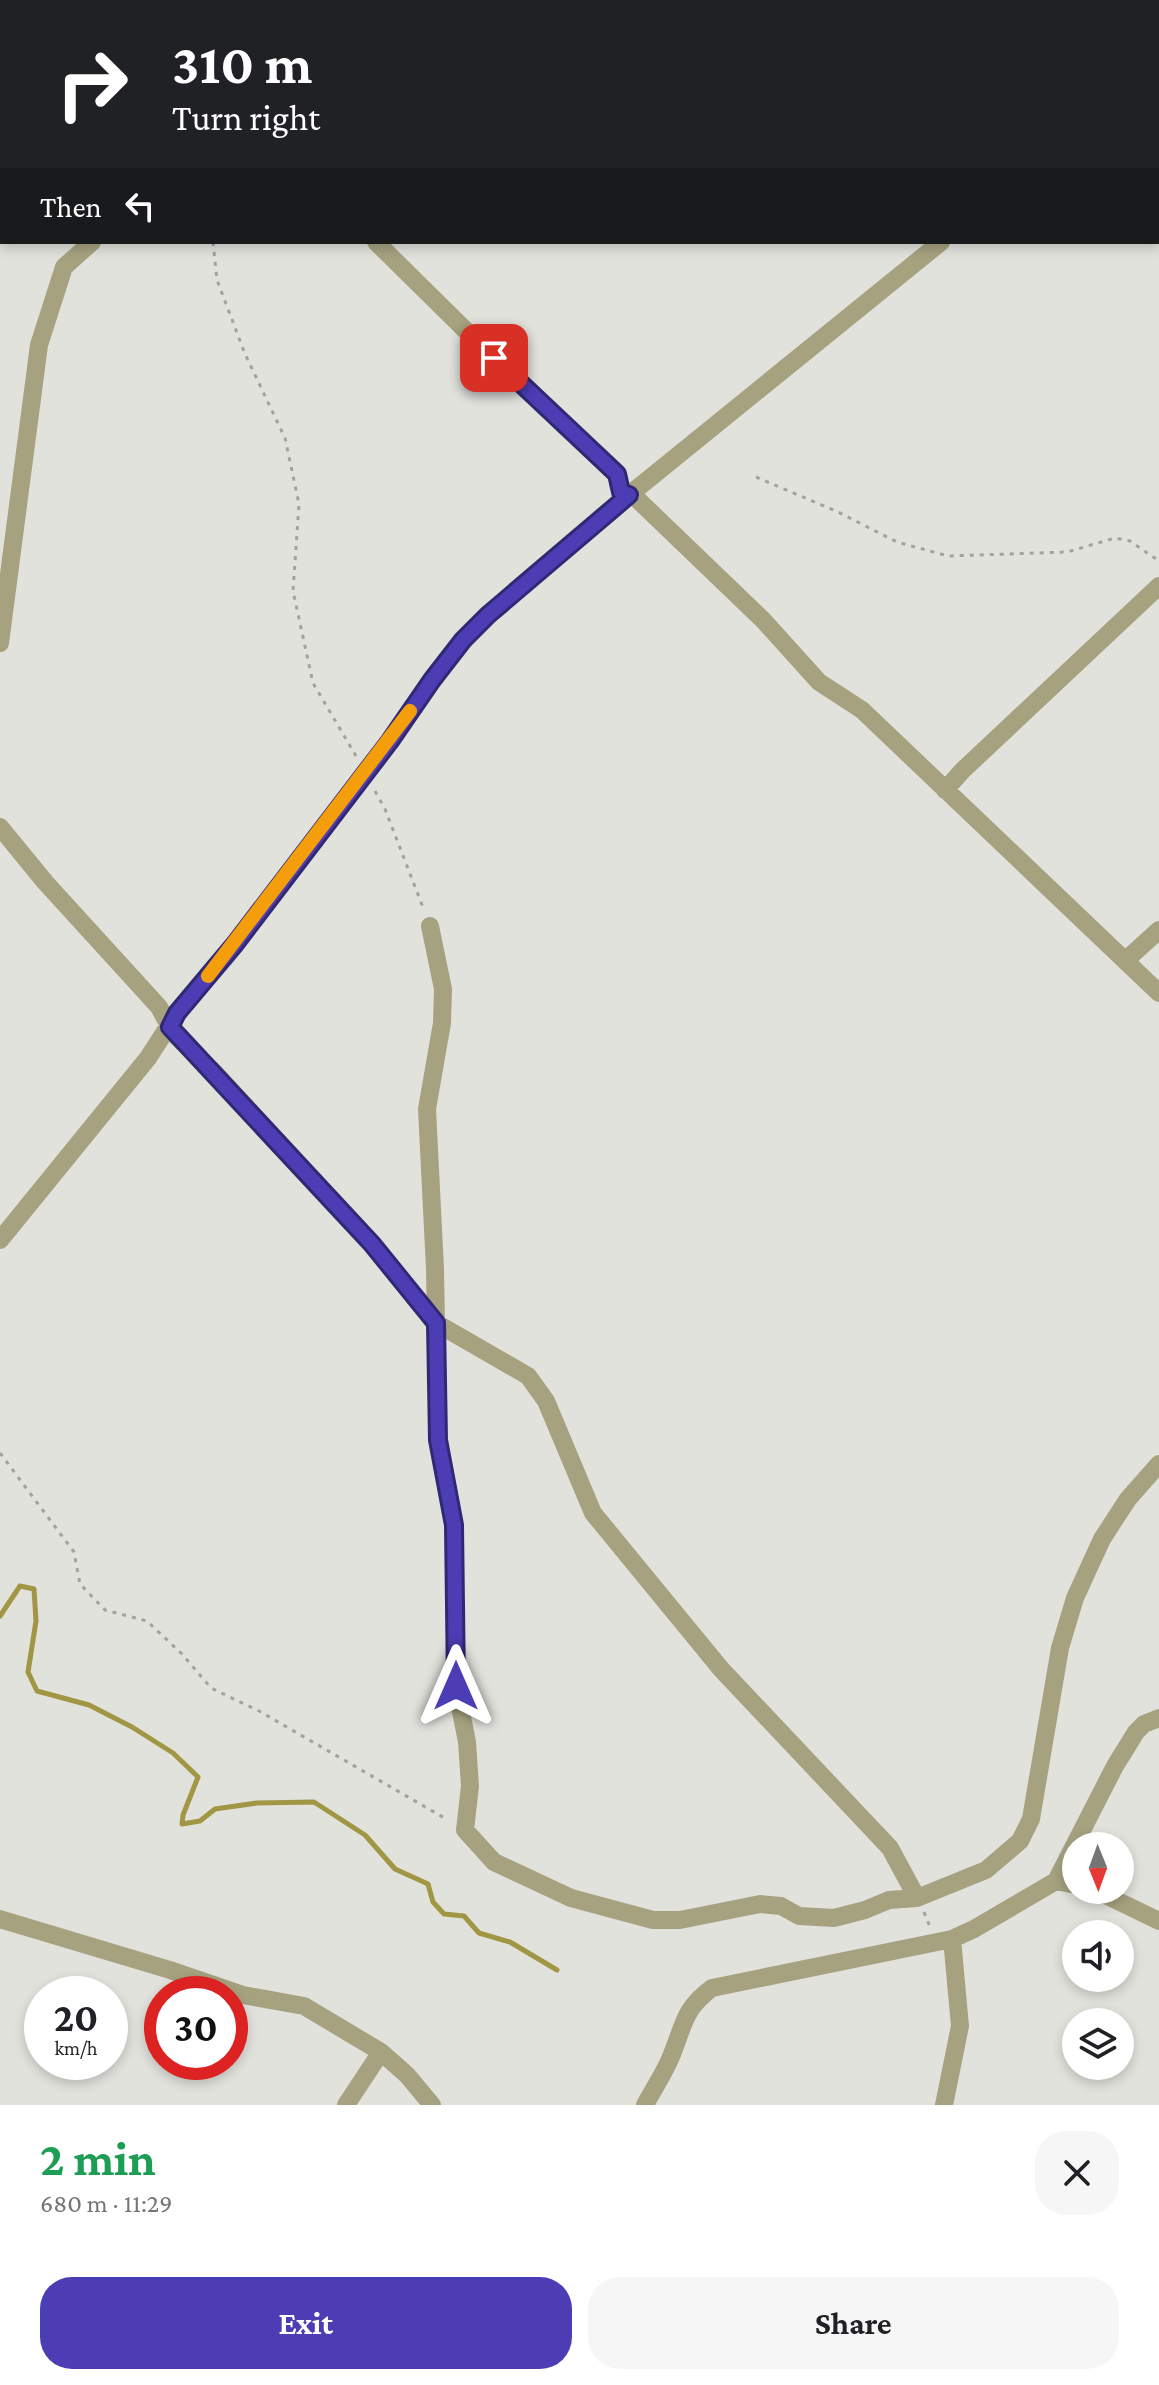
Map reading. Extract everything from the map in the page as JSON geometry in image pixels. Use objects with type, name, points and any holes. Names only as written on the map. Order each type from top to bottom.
[{"type":"street","points":[[0,643],[39,345],[64,267],[90,244]]},
{"type":"street","points":[[378,244],[617,474],[621,492],[636,498],[763,620],[819,682],[862,710],[1159,993]]},
{"type":"street","points":[[0,1240],[148,1058],[177,1013],[235,944],[463,640],[629,495],[939,244]]},
{"type":"street","points":[[945,790],[1159,586]]},
{"type":"street","points":[[0,827],[45,882],[159,1007],[170,1027],[372,1244],[436,1323],[528,1376],[546,1401],[593,1513],[721,1669],[890,1848],[917,1898]]},
{"type":"street","points":[[430,926],[443,989],[442,1023],[427,1109],[438,1440],[454,1525],[456,1686],[467,1742],[470,1786],[465,1830],[494,1862],[571,1898],[653,1920],[680,1920],[760,1904],[781,1906],[799,1916],[834,1918],[889,1900],[917,1898],[986,1870],[1020,1841],[1031,1819],[1060,1648],[1075,1598],[1102,1539],[1128,1499],[1159,1464]]},
{"type":"street","points":[[1126,960],[1159,930]]},
{"type":"street","points":[[645,2105],[670,2058],[686,2014],[696,2000],[712,1988],[944,1940],[974,1929],[1056,1881],[1115,1766],[1136,1732],[1144,1724],[1159,1718]]},
{"type":"street","points":[[1056,1881],[1062,1882]]},
{"type":"street","points":[[1124,1904],[1159,1921]]},
{"type":"street","points":[[0,1919],[243,1995],[304,2006],[381,2052],[407,2075],[432,2105]]},
{"type":"street","points":[[944,1940],[960,2026],[944,2105]]},
{"type":"street","points":[[346,2105],[381,2052]]},
{"type":"path","points":[[213,244],[217,280],[245,354],[285,438],[299,504],[293,591],[313,683],[385,809],[430,926]]},
{"type":"path","points":[[756,477],[838,512],[897,542],[948,556],[1067,552],[1115,538],[1130,541],[1159,561]]},
{"type":"path","points":[[0,1453],[74,1552],[80,1584],[105,1610],[147,1621],[182,1654],[211,1688],[259,1711],[465,1830]]},
{"type":"path","points":[[917,1898],[944,1940]]},
{"type":"waterway","points":[[0,1616],[20,1586],[34,1589],[36,1621],[28,1672],[37,1691],[89,1705],[173,1753],[198,1777],[182,1824],[200,1821],[215,1809],[257,1803],[314,1802],[365,1835],[395,1869],[428,1884],[433,1902],[444,1914],[464,1916],[479,1933],[510,1942],[557,1970]]},
{"type":"slow traffic","points":[[208,976],[410,711]]},
{"type":"route","points":[[456,1686],[454,1525],[438,1440],[436,1323],[372,1244],[170,1027],[177,1013],[235,944],[463,640],[629,495],[621,492],[617,474],[494,358]]}]
